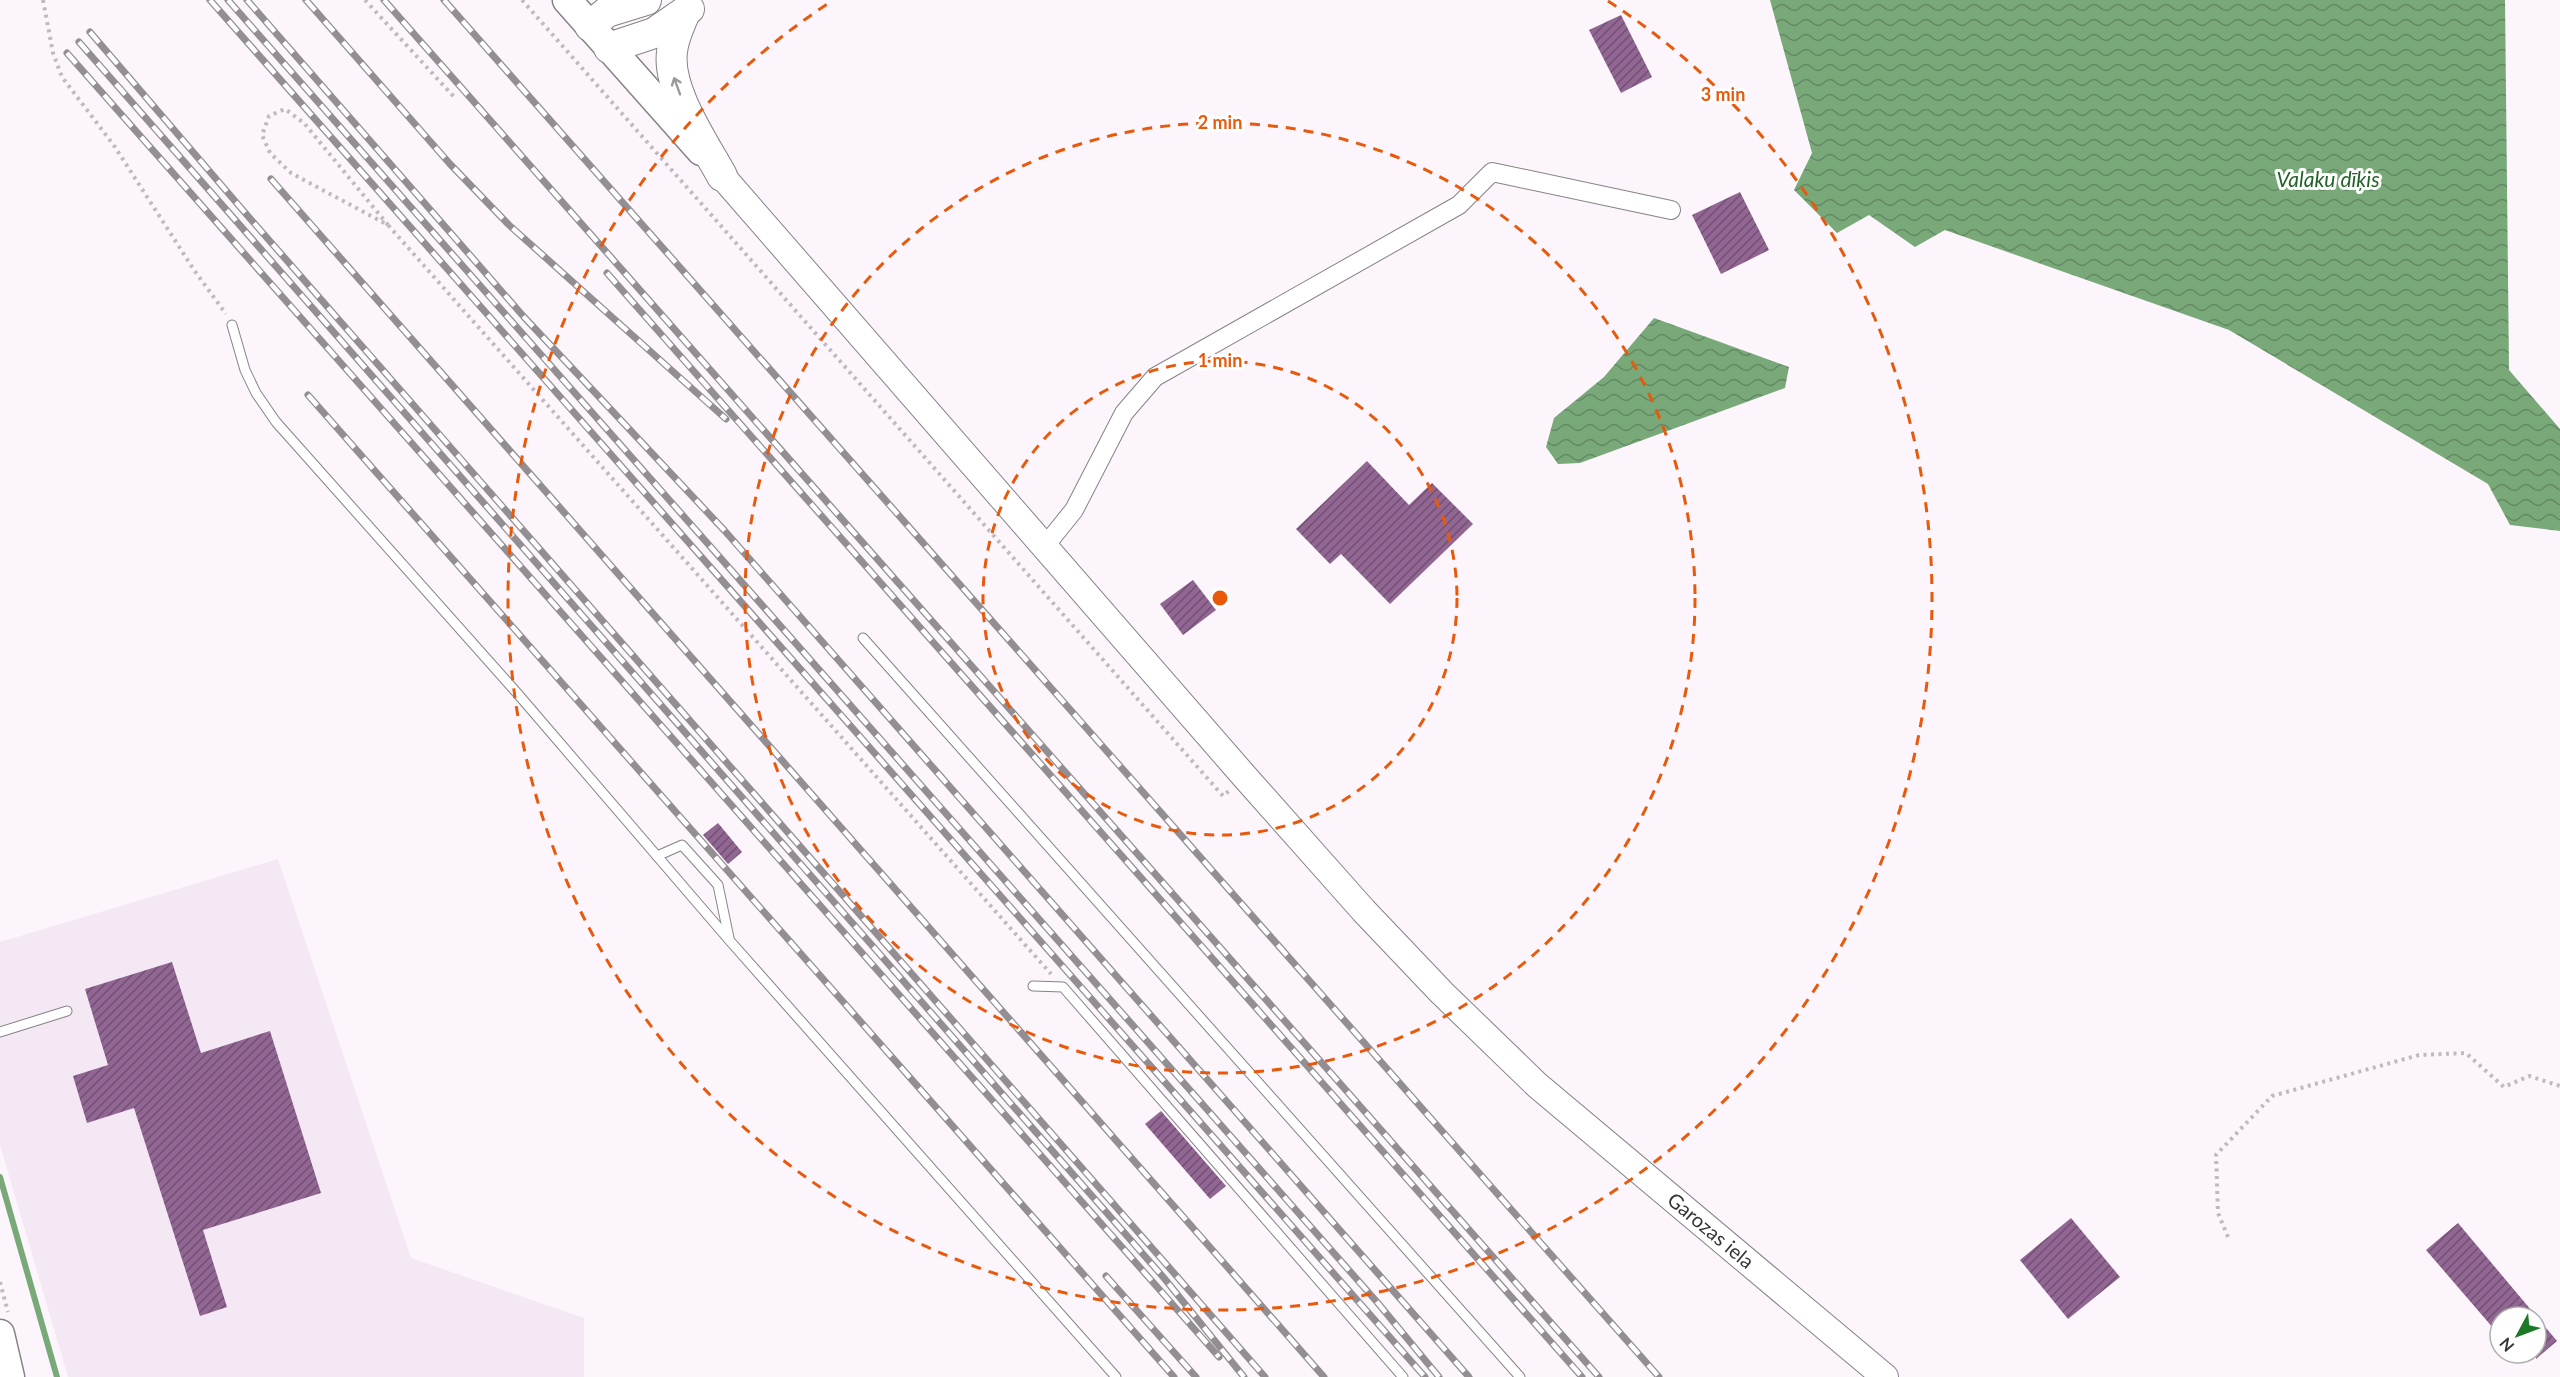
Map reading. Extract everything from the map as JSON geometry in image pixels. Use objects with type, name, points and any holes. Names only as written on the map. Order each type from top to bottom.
[{"type":"highway","points":[[646,0],[607,12],[600,37],[654,33],[693,6]]},
{"type":"highway","points":[[693,6],[671,53],[674,78],[686,109],[722,176]]},
{"type":"main road","points":[[567,0],[722,176]]},
{"type":"main road","name":"Garozas iela","points":[[722,176],[1364,911],[1442,993],[1537,1085],[1885,1377]]},
{"type":"main road","points":[[0,1334],[10,1377]]},
{"type":"street","points":[[1045,546],[1074,510],[1124,413],[1155,377],[1459,205],[1492,172],[1671,210]]},
{"type":"lane","points":[[232,325],[245,370],[256,393],[276,422],[517,693],[730,941],[1116,1377]]},
{"type":"lane","points":[[863,638],[1520,1377]]},
{"type":"lane","points":[[657,856],[682,845],[718,885],[730,941]]},
{"type":"lane","points":[[1033,986],[1063,987],[1403,1377]]},
{"type":"lane","points":[[0,1032],[67,1011]]},
{"type":"path","points":[[43,0],[53,54],[62,77],[126,164],[177,245],[215,297],[232,325]]},
{"type":"path","points":[[365,0],[455,98]]},
{"type":"path","points":[[522,0],[1222,796]]},
{"type":"path","points":[[388,225],[291,173],[270,153],[261,135],[269,116],[285,110],[304,123],[388,225],[1063,987]]},
{"type":"path","points":[[2228,1237],[2218,1213],[2216,1155],[2272,1096],[2419,1056],[2466,1053],[2504,1087],[2529,1076],[2560,1086]]},
{"type":"shaded area","points":[[278,859],[411,1258],[584,1318],[584,1377],[68,1377],[0,1145],[0,942]]},
{"type":"water","name":"Valaku dīķis","points":[[1770,0],[2505,0],[2509,370],[2560,429],[2560,531],[2510,525],[2488,484],[2229,330],[1945,230],[1915,247],[1869,215],[1837,233],[1794,190],[1812,153]]},
{"type":"water","points":[[1654,318],[1789,367],[1785,388],[1580,463],[1558,464],[1546,447],[1554,418],[1604,377]]},
{"type":"building","points":[[1621,15],[1652,77],[1621,93],[1589,30]]},
{"type":"building","points":[[1740,192],[1769,250],[1721,274],[1692,215]]},
{"type":"building","points":[[1367,461],[1409,505],[1432,483],[1473,524],[1390,604],[1341,554],[1330,564],[1296,529]]},
{"type":"building","points":[[1193,580],[1216,610],[1183,635],[1160,604]]},
{"type":"building","points":[[718,823],[742,852],[728,864],[703,835]]},
{"type":"building","points":[[172,962],[201,1053],[270,1031],[321,1193],[203,1230],[227,1307],[200,1316],[134,1108],[87,1123],[73,1076],[108,1065],[85,989]]},
{"type":"building","points":[[1161,1111],[1226,1186],[1210,1199],[1145,1124]]},
{"type":"building","points":[[2071,1218],[2120,1277],[2068,1319],[2020,1260]]},
{"type":"building","points":[[2458,1223],[2527,1305],[2488,1305],[2488,1322],[2426,1250]]},
{"type":"building","points":[[2548,1330],[2557,1341],[2548,1349]]},
{"type":"waterway","points":[[0,1177],[57,1377]]},
{"type":"railway","points":[[210,0],[1425,1377]]},
{"type":"railway","points":[[228,0],[1377,1302],[1439,1377]]},
{"type":"railway","points":[[247,0],[524,317],[724,530],[1469,1377]]},
{"type":"railway","points":[[306,0],[450,164],[509,225],[726,419]]},
{"type":"railway","points":[[384,0],[1599,1377]]},
{"type":"railway","points":[[444,0],[1659,1377]]},
{"type":"railway","points":[[90,32],[247,215],[1265,1377]]},
{"type":"railway","points":[[79,42],[1164,1278],[1244,1377]]},
{"type":"railway","points":[[67,53],[1219,1357]]},
{"type":"railway","points":[[271,179],[1324,1377]]},
{"type":"railway","points":[[607,273],[1582,1377]]},
{"type":"railway","points":[[308,395],[1174,1377]]},
{"type":"railway","points":[[1106,1276],[1196,1377]]}]
